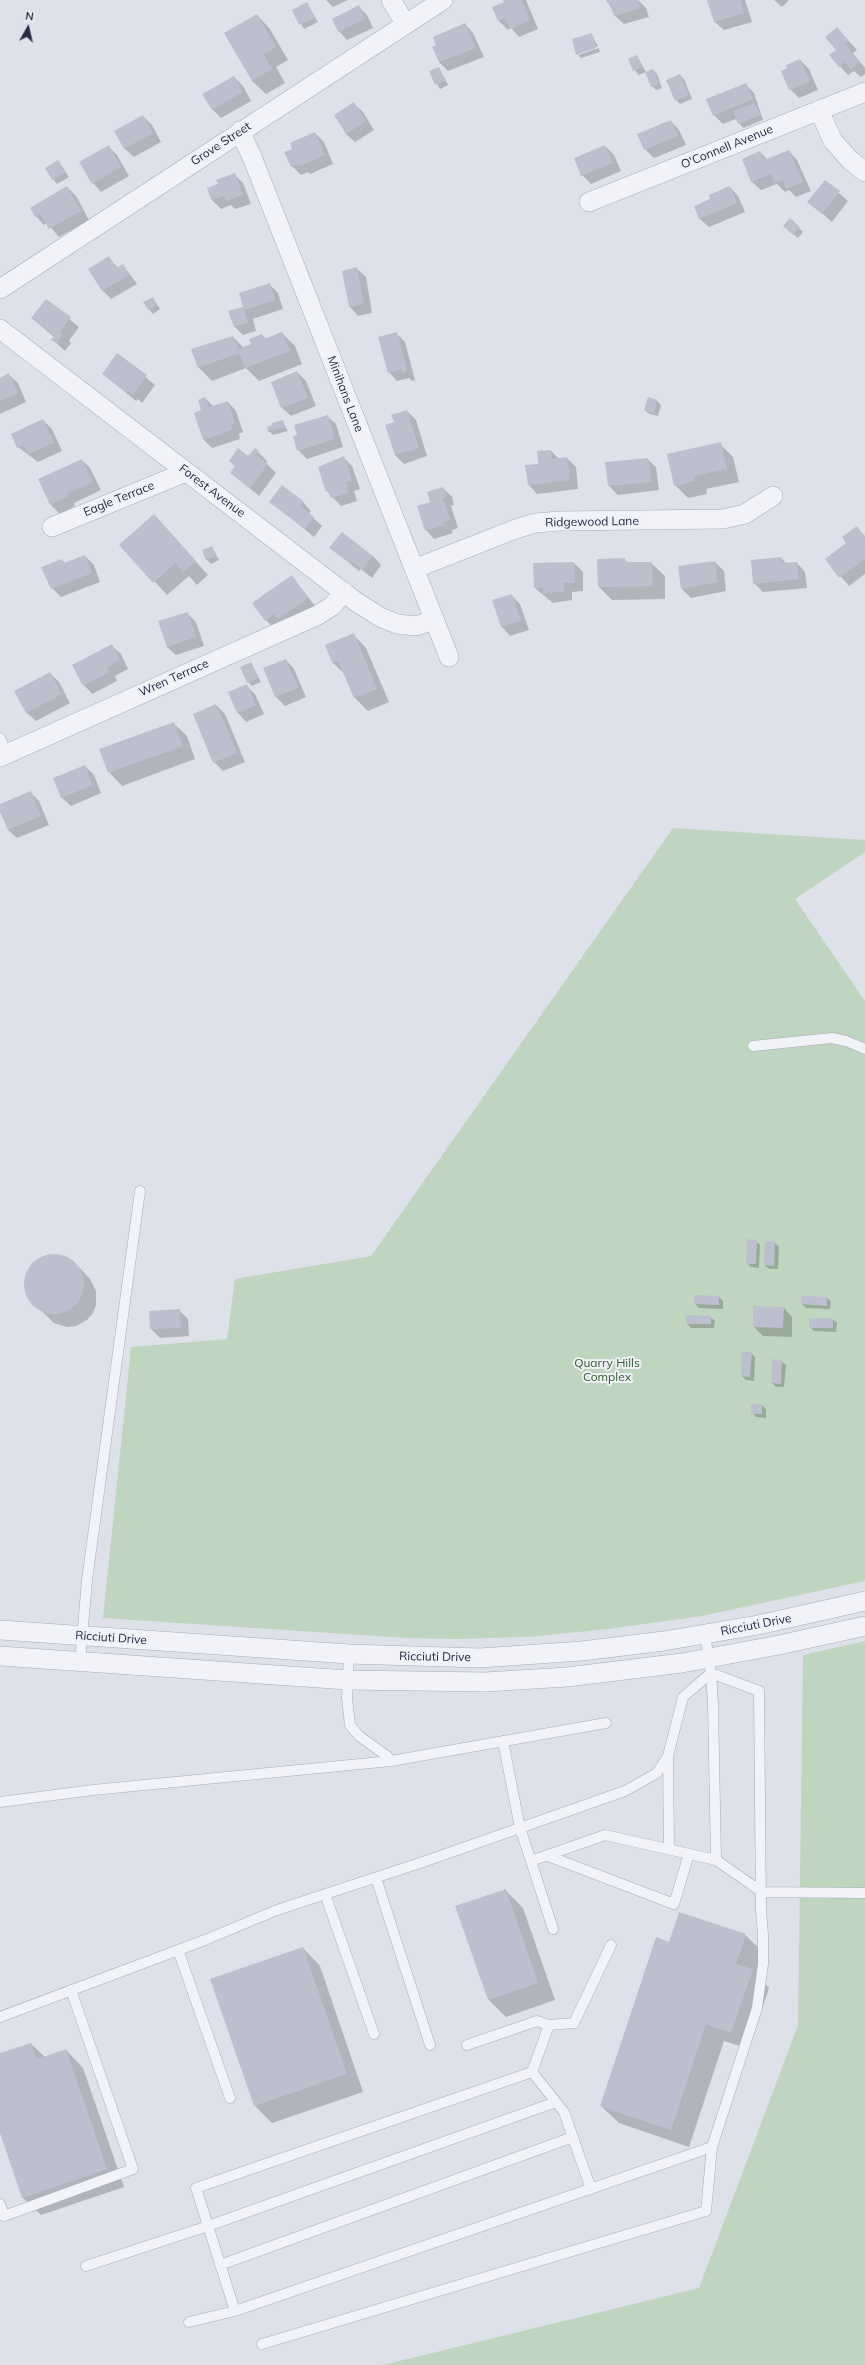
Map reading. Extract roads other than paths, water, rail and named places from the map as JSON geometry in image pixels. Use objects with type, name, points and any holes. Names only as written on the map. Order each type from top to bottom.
[{"type":"street","points":[[391,0],[405,23]]},
{"type":"street","name":"Grove Street","points":[[0,289],[405,23],[443,0]]},
{"type":"street","name":"O'Connell Avenue","points":[[589,202],[865,92]]},
{"type":"street","points":[[818,110],[833,141],[850,160],[865,172]]},
{"type":"street","name":"Minihans Lane","points":[[240,132],[252,157],[449,657]]},
{"type":"street","name":"Forest Avenue","points":[[2,336],[186,472],[344,592],[380,617],[397,624],[416,626],[434,620]]},
{"type":"street","name":"Eagle Terrace","points":[[52,527],[186,472]]},
{"type":"street","name":"Ridgewood Lane","points":[[414,569],[506,532],[535,524],[560,521],[723,519],[745,514],[773,496]]},
{"type":"street","name":"Wren Terrace","points":[[2,750],[318,615],[332,606],[344,592]]},
{"type":"street","name":"Ricciuti Drive","points":[[0,1630],[349,1654],[456,1658],[530,1655],[610,1648],[705,1634],[865,1601]]},
{"type":"street","name":"Ricciuti Drive","points":[[0,1656],[348,1680],[436,1683],[505,1681],[626,1670],[710,1666],[787,1644],[865,1626]]},
{"type":"lane","points":[[753,1046],[832,1038],[846,1040],[865,1049]]},
{"type":"lane","points":[[80,1662],[87,1580],[140,1191]]},
{"type":"lane","points":[[705,1634],[710,1666],[716,1860]]},
{"type":"lane","points":[[349,1654],[347,1707],[350,1725],[359,1736],[382,1752],[391,1761]]},
{"type":"lane","points":[[669,1849],[668,1756],[683,1697],[710,1666]]},
{"type":"lane","points":[[262,2344],[706,2211],[712,2147],[757,2008],[763,1964],[761,1910],[759,1691],[710,1666]]},
{"type":"lane","points":[[0,1802],[106,1789],[391,1761],[606,1723]]},
{"type":"lane","points":[[503,1741],[520,1828],[553,1929]]},
{"type":"lane","points":[[0,2017],[178,1950],[263,1915],[376,1878],[625,1791],[657,1774],[668,1756]]},
{"type":"lane","points":[[530,1861],[605,1835],[716,1860],[762,1892],[865,1893]]},
{"type":"lane","points":[[548,1856],[674,1904],[689,1854]]},
{"type":"lane","points":[[376,1878],[430,2045]]},
{"type":"lane","points":[[325,1894],[374,2034]]},
{"type":"lane","points":[[467,2045],[537,2021],[549,2025],[574,2024],[611,1945]]},
{"type":"lane","points":[[178,1950],[230,2098]]},
{"type":"lane","points":[[0,2204],[4,2216],[133,2169],[71,1990]]},
{"type":"lane","points":[[532,2072],[549,2025]]},
{"type":"lane","points":[[532,2072],[564,2112],[591,2189]]},
{"type":"lane","points":[[235,2311],[196,2188],[532,2072]]},
{"type":"lane","points":[[86,2266],[208,2226],[556,2102]]},
{"type":"lane","points":[[220,2265],[573,2137]]},
{"type":"lane","points":[[189,2322],[235,2311],[712,2147]]},
{"type":"park label","name":"Quarry Hills Complex","points":[[607,1370]]}]
